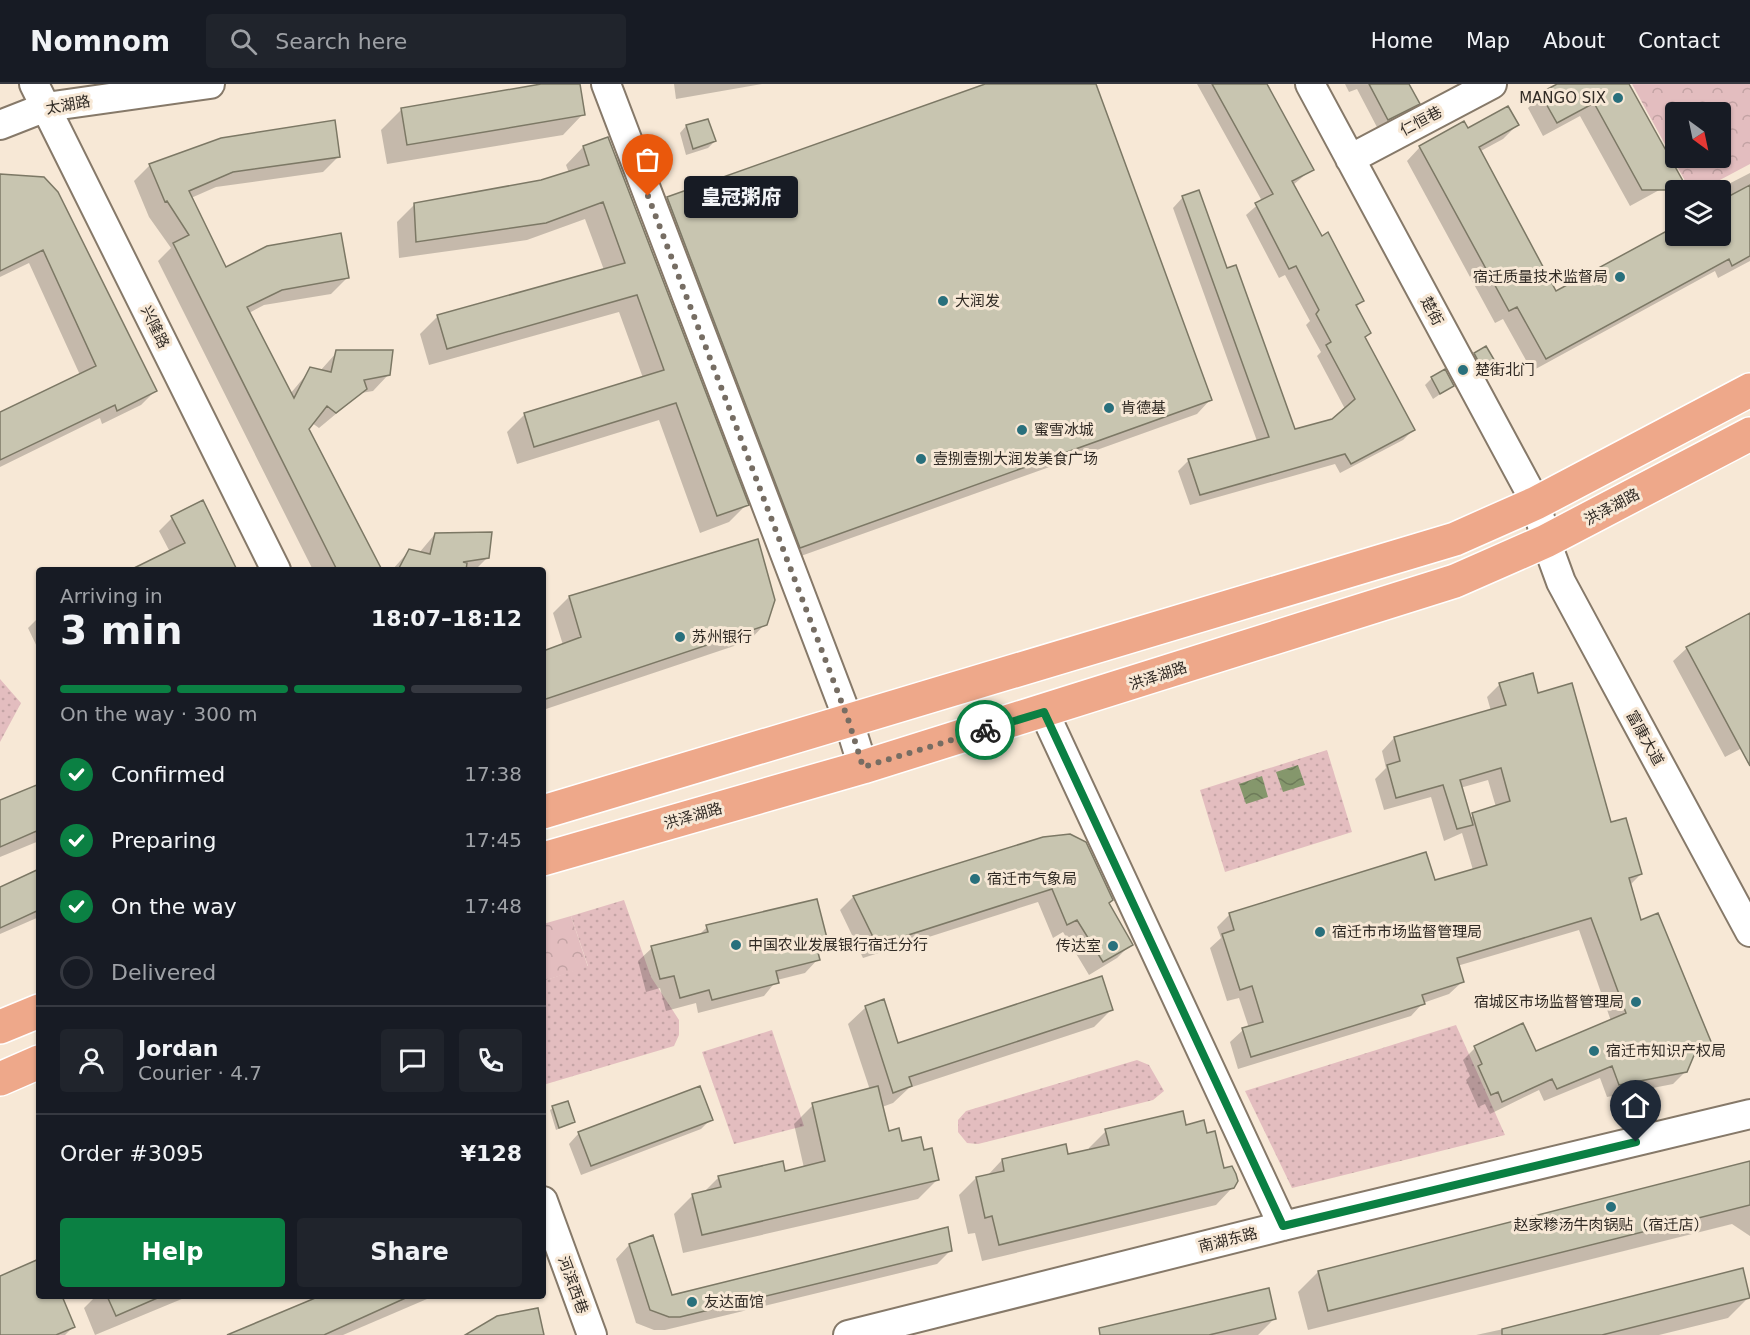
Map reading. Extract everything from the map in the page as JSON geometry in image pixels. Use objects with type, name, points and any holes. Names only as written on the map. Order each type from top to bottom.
[{"type":"main road","points":[[546,811],[1455,539],[1536,503],[1750,390]]},
{"type":"main road","name":"洪泽湖路","points":[[546,859],[1044,712],[1455,581],[1545,541],[1750,434]]},
{"type":"main road","points":[[0,1027],[36,1012]]},
{"type":"main road","points":[[0,1079],[36,1063]]},
{"type":"street","name":"太湖路","points":[[0,125],[40,96],[210,84]]},
{"type":"street","points":[[606,84],[848,719],[863,767]]},
{"type":"street","name":"楚街","points":[[1310,84],[1536,503],[1545,541]]},
{"type":"street","name":"仁恒巷","points":[[1350,159],[1492,84]]},
{"type":"street","name":"兴隆路","points":[[40,96],[275,567]]},
{"type":"street","name":"富康大道","points":[[1545,541],[1568,596],[1750,932]]},
{"type":"street","points":[[1044,712],[1283,1226]]},
{"type":"street","name":"南湖东路","points":[[848,1335],[1283,1226],[1750,1114]]},
{"type":"street","name":"河滨西巷","points":[[546,1209],[592,1335]]},
{"type":"green space","points":[[1632,84],[1750,84],[1750,164],[1720,180],[1685,180],[1678,168],[1731,168],[1731,102],[1665,102],[1665,144]]},
{"type":"green space","points":[[0,679],[21,703],[0,742]]},
{"type":"green space","points":[[1327,750],[1352,832],[1225,872],[1200,790]]},
{"type":"green space","points":[[624,900],[651,977],[679,1020],[679,1035],[674,1046],[546,1084],[546,980],[588,966],[571,916]]},
{"type":"green space","points":[[571,916],[588,967],[546,980],[546,923]]},
{"type":"green space","points":[[1456,1025],[1505,1135],[1292,1188],[1245,1091]]},
{"type":"green space","points":[[772,1030],[804,1126],[734,1144],[702,1052]]},
{"type":"green space","points":[[1137,1060],[1149,1065],[1164,1091],[1153,1100],[978,1144],[967,1143],[958,1132],[958,1120],[966,1111]]},
{"type":"water","points":[[1298,765],[1305,785],[1283,792],[1276,772]]},
{"type":"water","points":[[1262,776],[1268,797],[1246,804],[1239,784]]},
{"type":"building","points":[[541,84],[580,84],[585,115],[407,145],[401,108]]},
{"type":"building","name":"大润发","points":[[985,84],[1096,84],[1212,400],[800,548],[667,197]]},
{"type":"building","points":[[1212,84],[1267,84],[1314,170],[1292,181],[1322,236],[1328,232],[1364,301],[1356,305],[1371,333],[1365,337],[1415,430],[1351,464],[1345,454],[1200,495],[1188,459],[1269,437],[1182,196],[1199,190],[1227,268],[1236,265],[1295,429],[1332,419],[1355,399],[1326,345],[1331,342],[1316,314],[1319,310],[1296,266],[1289,269],[1255,203],[1273,194]]},
{"type":"building","points":[[1369,84],[1409,84],[1420,104],[1388,120]]},
{"type":"building","points":[[1557,84],[1629,84],[1665,149],[1665,168],[1676,168],[1682,180],[1665,180],[1665,190],[1642,190],[1594,103],[1557,123],[1540,93]]},
{"type":"building","points":[[1508,106],[1519,125],[1479,147],[1556,291],[1665,232],[1665,246],[1731,246],[1731,195],[1750,185],[1750,256],[1732,266],[1729,259],[1546,359],[1517,307],[1509,311],[1419,146],[1464,121],[1468,128]]},
{"type":"building","points":[[708,119],[716,141],[693,149],[686,125]]},
{"type":"building","points":[[335,120],[340,157],[233,172],[189,191],[226,267],[267,246],[341,233],[349,278],[282,290],[247,307],[294,398],[310,367],[331,372],[336,350],[393,350],[390,375],[364,380],[367,389],[336,413],[327,406],[309,429],[380,567],[335,567],[173,243],[189,235],[167,201],[165,202],[149,164],[221,138]]},
{"type":"building","points":[[608,137],[749,505],[717,516],[676,403],[534,447],[524,413],[664,370],[637,295],[447,349],[437,315],[625,263],[603,202],[546,223],[416,242],[414,203],[541,180],[589,165],[583,146]]},
{"type":"building","points":[[0,174],[44,177],[58,192],[157,391],[117,411],[115,405],[0,460],[0,412],[96,366],[43,250],[0,271]]},
{"type":"building","points":[[1486,346],[1496,363],[1483,370],[1474,353]]},
{"type":"building","points":[[1445,369],[1454,386],[1440,394],[1431,377]]},
{"type":"building","points":[[203,500],[236,567],[136,567],[185,543],[171,516]]},
{"type":"building","points":[[492,532],[489,558],[463,562],[467,563],[466,567],[400,567],[409,549],[430,554],[435,533]]},
{"type":"building","points":[[758,539],[775,600],[767,625],[546,699],[546,650],[581,637],[569,596]]},
{"type":"building","points":[[1750,613],[1750,766],[1686,647]]},
{"type":"building","points":[[1533,673],[1538,693],[1572,683],[1611,822],[1626,818],[1642,874],[1629,878],[1641,920],[1658,913],[1712,1044],[1695,1053],[1687,1072],[1619,1085],[1612,1066],[1557,1089],[1552,1079],[1502,1102],[1498,1092],[1491,1095],[1478,1066],[1482,1064],[1474,1046],[1523,1023],[1536,1051],[1626,1013],[1591,918],[1457,958],[1464,982],[1422,995],[1425,1004],[1251,1057],[1242,1028],[1263,1022],[1252,986],[1240,990],[1222,934],[1234,930],[1229,913],[1426,852],[1435,880],[1487,865],[1472,813],[1510,801],[1501,768],[1460,780],[1473,825],[1457,829],[1443,785],[1396,798],[1387,765],[1400,761],[1394,737],[1506,705],[1499,683]]},
{"type":"building","points":[[36,785],[36,831],[0,847],[0,800]]},
{"type":"building","points":[[1070,834],[1086,842],[1113,900],[1109,903],[1133,945],[1103,962],[1077,920],[1067,925],[1052,889],[877,945],[853,896],[1043,837]]},
{"type":"building","points":[[36,870],[36,911],[0,928],[0,887]]},
{"type":"building","points":[[817,899],[828,942],[816,945],[820,960],[776,971],[779,983],[712,1000],[709,990],[680,998],[674,976],[660,979],[651,946],[708,932],[706,925]]},
{"type":"building","points":[[1102,976],[1113,1010],[909,1077],[912,1086],[893,1093],[865,1006],[884,999],[898,1043]]},
{"type":"building","points":[[700,1086],[713,1120],[591,1166],[578,1132]]},
{"type":"building","points":[[878,1086],[889,1131],[899,1128],[902,1141],[921,1137],[924,1150],[932,1148],[939,1180],[702,1235],[692,1194],[721,1187],[718,1176],[783,1161],[785,1171],[825,1161],[812,1103]]},
{"type":"building","points":[[568,1101],[575,1122],[559,1128],[552,1106]]},
{"type":"building","points":[[1183,1111],[1186,1125],[1204,1120],[1207,1133],[1215,1131],[1224,1168],[1232,1166],[1236,1174],[1238,1181],[1234,1188],[999,1245],[992,1216],[985,1218],[976,1177],[1004,1171],[1002,1159],[1066,1144],[1068,1154],[1109,1145],[1105,1129]]},
{"type":"building","points":[[1750,1161],[1750,1205],[1328,1311],[1318,1271]]},
{"type":"building","points":[[948,1227],[952,1251],[680,1317],[669,1317],[650,1310],[629,1244],[653,1235],[672,1295]]},
{"type":"building","points":[[36,1260],[36,1299],[63,1299],[75,1327],[56,1335],[0,1335],[0,1276]]},
{"type":"building","points":[[1743,1268],[1750,1298],[1602,1335],[1502,1335],[1502,1329]]},
{"type":"building","points":[[1269,1288],[1276,1319],[1209,1335],[1100,1335],[1099,1328]]},
{"type":"building","points":[[108,1299],[155,1299],[116,1316]]},
{"type":"building","points":[[313,1299],[403,1299],[324,1335],[227,1335]]},
{"type":"building","points":[[538,1308],[544,1335],[465,1335],[497,1316]]},
{"type":"way so far","points":[[648,196],[848,719],[863,767],[985,730]]},
{"type":"place","name":"MANGO SIX","points":[[1618,98]]},
{"type":"place","name":"皇冠粥府","points":[[648,196]]},
{"type":"place","name":"宿迁质量技术监督局","points":[[1620,277]]},
{"type":"place","name":"大润发","points":[[943,301]]},
{"type":"place","name":"楚街北门","points":[[1463,370]]},
{"type":"place","name":"肯德基","points":[[1109,408]]},
{"type":"place","name":"蜜雪冰城","points":[[1022,430]]},
{"type":"place","name":"壹捌壹捌大润发美食广场","points":[[921,459]]},
{"type":"place","name":"苏州银行","points":[[680,637]]},
{"type":"place","name":"宿迁市气象局","points":[[975,879]]},
{"type":"place","name":"宿迁市市场监督管理局","points":[[1320,932]]},
{"type":"place","name":"中国农业发展银行宿迁分行","points":[[736,945]]},
{"type":"place","name":"传达室","points":[[1113,946]]},
{"type":"place","name":"宿城区市场监督管理局","points":[[1636,1002]]},
{"type":"place","name":"宿迁市知识产权局","points":[[1594,1051]]},
{"type":"place","name":"赵家糁汤牛肉锅贴（宿迁店）","points":[[1611,1207]]},
{"type":"place","name":"友达面馆","points":[[692,1302]]},
{"type":"route","points":[[985,730],[1044,712],[1283,1226],[1636,1142]]}]
